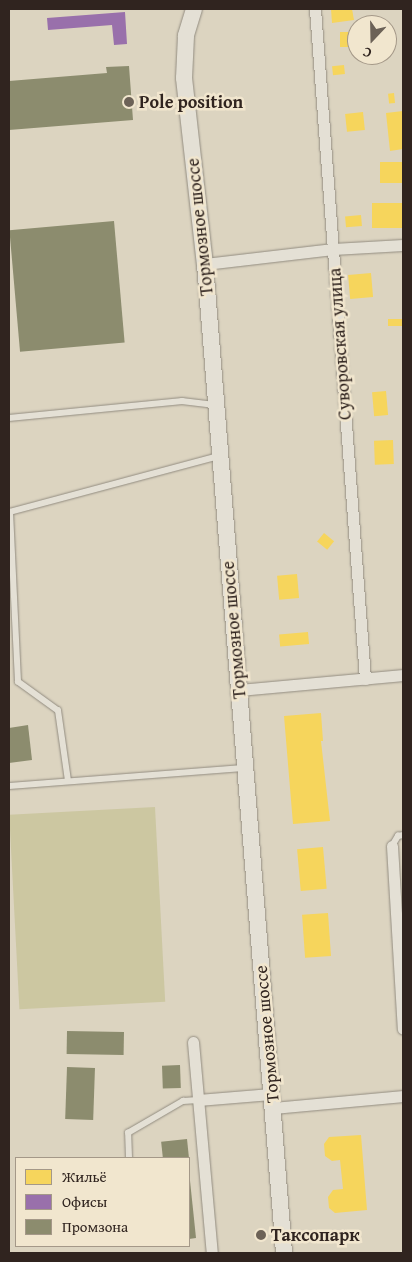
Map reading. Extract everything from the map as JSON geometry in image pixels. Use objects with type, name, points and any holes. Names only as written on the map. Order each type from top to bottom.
[{"type":"street","name":"Тормозное шоссе","points":[[194,9],[186,36],[184,78],[205,264],[284,1253]]},
{"type":"street","name":"Суворовская улица","points":[[315,9],[365,679]]},
{"type":"street","points":[[205,264],[333,249],[403,245]]},
{"type":"street","points":[[239,690],[403,675]]},
{"type":"street","points":[[392,846],[403,1029]]},
{"type":"street","points":[[193,1042],[212,1253]]},
{"type":"street","points":[[198,1100],[272,1101],[403,1096]]},
{"type":"lane","points":[[9,418],[182,401],[215,405]]},
{"type":"lane","points":[[68,782],[58,711],[18,682],[10,512],[219,456]]},
{"type":"lane","points":[[9,786],[245,768]]},
{"type":"lane","points":[[392,846],[398,836],[403,835]]},
{"type":"lane","points":[[129,1157],[128,1133],[183,1101],[198,1100]]},
{"type":"shaded area","points":[[155,807],[165,1002],[19,1009],[9,815]]},
{"type":"building: Жильё","points":[[331,9],[352,9],[353,15],[347,15],[347,21],[332,23]]},
{"type":"building: Жильё","points":[[340,32],[347,32],[347,47],[340,47]]},
{"type":"building: Жильё","points":[[344,65],[345,74],[333,75],[332,66]]},
{"type":"building: Жильё","points":[[394,93],[395,103],[389,104],[388,94]]},
{"type":"building: Жильё","points":[[403,111],[403,149],[390,151],[386,113]]},
{"type":"building: Жильё","points":[[363,112],[365,130],[347,132],[345,114]]},
{"type":"building: Жильё","points":[[380,162],[403,162],[403,183],[380,183]]},
{"type":"building: Жильё","points":[[372,203],[403,203],[403,228],[372,228]]},
{"type":"building: Жильё","points":[[361,215],[362,226],[346,227],[345,216]]},
{"type":"building: Жильё","points":[[371,273],[373,297],[350,299],[348,275]]},
{"type":"building: Жильё","points":[[388,319],[403,319],[403,326],[388,326]]},
{"type":"building: Жильё","points":[[386,391],[388,415],[374,416],[372,392]]},
{"type":"building: Жильё","points":[[393,440],[394,464],[375,465],[374,441]]},
{"type":"building: Жильё","points":[[324,533],[334,541],[327,550],[317,542]]},
{"type":"building: Жильё","points":[[297,574],[299,598],[279,600],[277,576]]},
{"type":"building: Жильё","points":[[308,632],[309,644],[280,646],[279,635]]},
{"type":"building: Жильё","points":[[321,713],[323,741],[321,741],[330,821],[293,824],[284,716]]},
{"type":"building: Жильё","points":[[323,847],[327,889],[301,891],[297,849]]},
{"type":"building: Жильё","points":[[328,913],[331,956],[305,958],[302,915]]},
{"type":"building: Жильё","points":[[361,1135],[367,1210],[335,1213],[329,1208],[328,1197],[333,1190],[343,1189],[340,1160],[332,1161],[325,1156],[324,1144],[329,1137]]},
{"type":"building: Офисы","points":[[125,12],[127,44],[114,45],[112,25],[48,30],[47,18]]},
{"type":"building: Промзона","points":[[129,66],[133,120],[9,130],[9,81],[107,73],[106,67]]},
{"type":"building: Промзона","points":[[114,221],[125,343],[20,352],[9,230]]},
{"type":"building: Промзона","points":[[28,725],[32,760],[9,763],[9,728]]},
{"type":"building: Промзона","points":[[67,1031],[124,1032],[124,1055],[67,1054]]},
{"type":"building: Промзона","points":[[180,1065],[181,1088],[163,1089],[162,1066]]},
{"type":"building: Промзона","points":[[67,1067],[95,1068],[93,1120],[65,1119]]},
{"type":"building: Промзона","points":[[187,1139],[189,1157],[163,1157],[161,1142]]},
{"type":"building: Промзона","points":[[190,1181],[196,1238],[190,1239]]},
{"type":"place","name":"Pole position","points":[[129,102]]},
{"type":"place","name":"Таксопарк","points":[[261,1235]]}]
